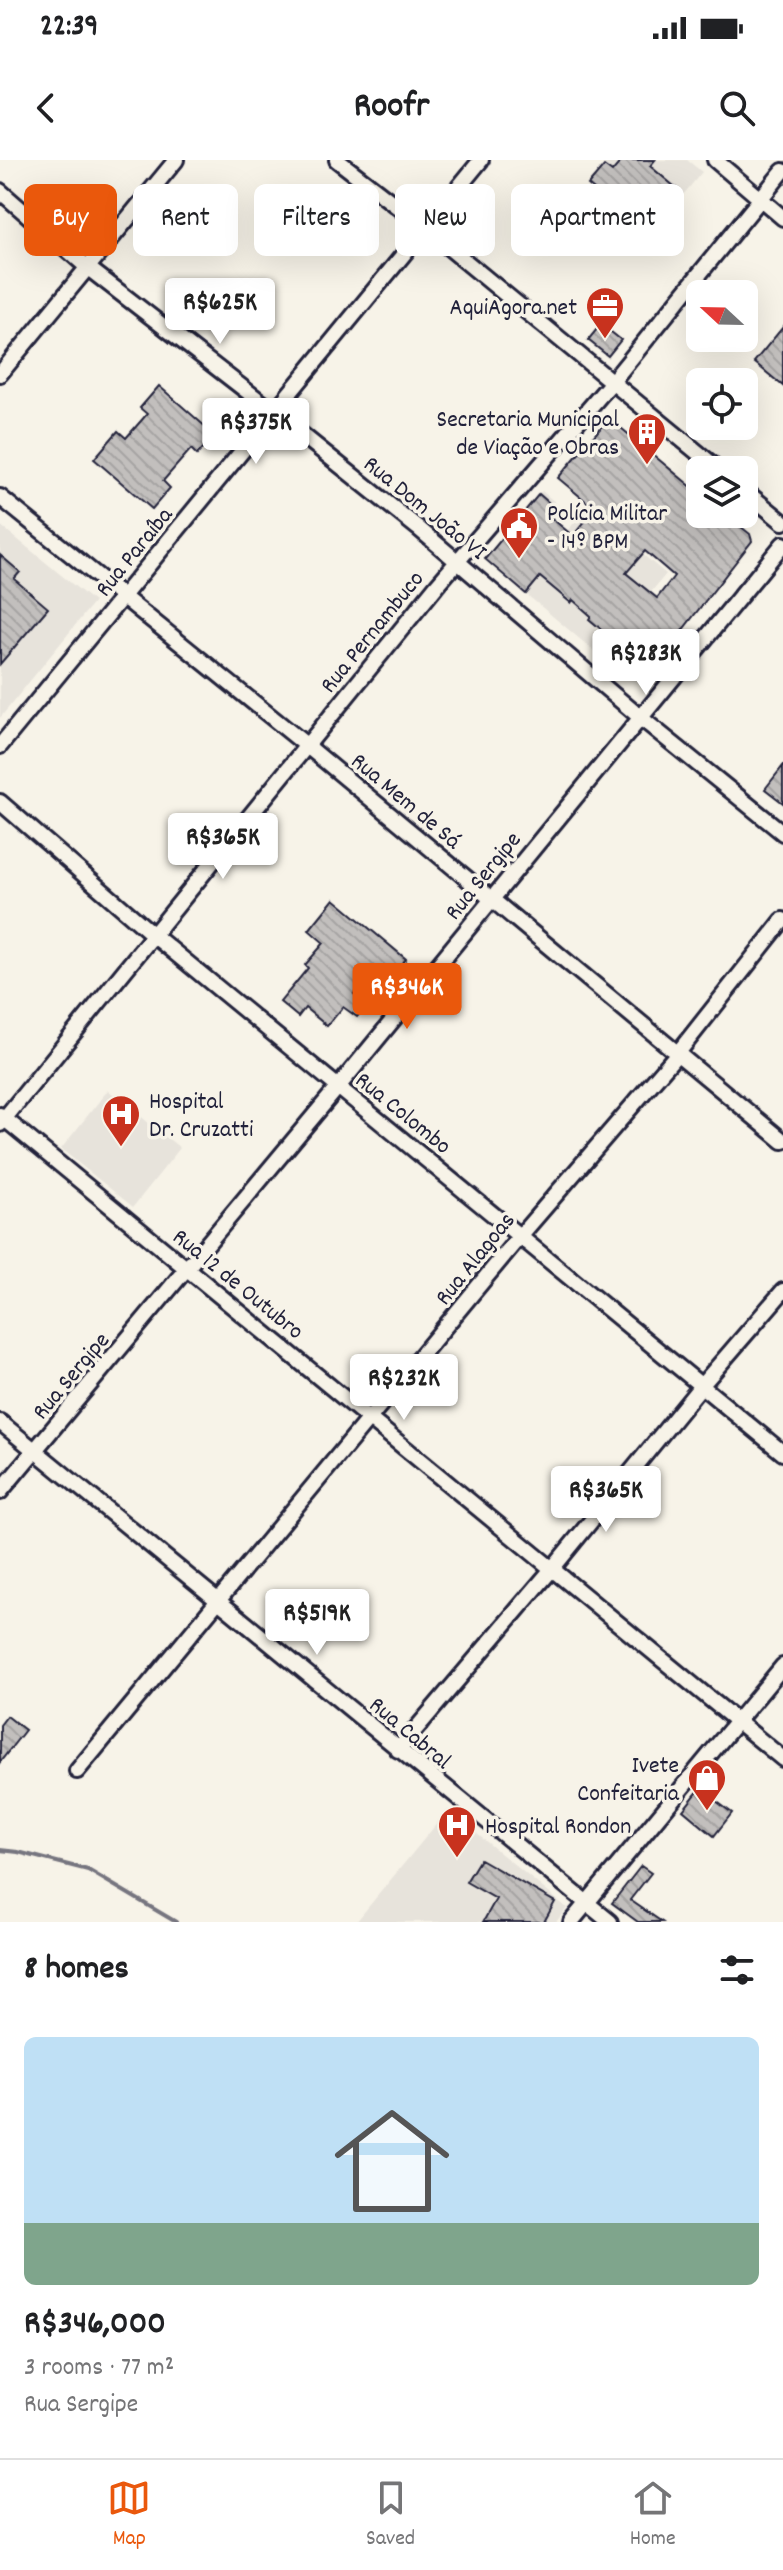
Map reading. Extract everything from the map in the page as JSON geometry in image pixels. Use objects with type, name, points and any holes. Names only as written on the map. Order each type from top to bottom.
[{"type":"street","points":[[0,374],[176,160]]},
{"type":"street","points":[[337,160],[395,205]]},
{"type":"street","name":"Rua Paraíba","points":[[461,184],[481,160]]},
{"type":"street","points":[[715,160],[783,218]]},
{"type":"street","name":"Rua Pernambuco","points":[[2,1119],[155,936],[306,745],[611,383],[783,171]]},
{"type":"street","name":"Rua Dom João VI","points":[[0,191],[87,267],[275,413],[783,833]]},
{"type":"street","name":"Rua Paraíba","points":[[0,746],[402,256]]},
{"type":"street","points":[[459,256],[702,456]]},
{"type":"street","name":"Rua Mem de Sá","points":[[0,497],[306,745],[783,1141]]},
{"type":"street","points":[[758,501],[783,522]]},
{"type":"street","name":"Rua Sergipe","points":[[0,1492],[338,1087],[783,544]]},
{"type":"street","name":"Rua Colombo","points":[[0,802],[155,936],[783,1453]]},
{"type":"street","name":"Rua Alagoas","points":[[77,1771],[371,1420],[520,1236],[677,1054],[783,920]]},
{"type":"street","name":"Rua 12 de Outubro","points":[[2,1119],[783,1759]]},
{"type":"street","points":[[398,1750],[783,1291]]},
{"type":"street","name":"Rua Cabral","points":[[0,1422],[610,1922]]},
{"type":"street","points":[[571,1922],[783,1666]]},
{"type":"shaded area","points":[[608,160],[687,160],[702,172],[684,194],[684,184],[589,184]]},
{"type":"shaded area","points":[[542,491],[564,510],[555,521],[567,531],[587,508],[666,574],[599,655],[526,594],[552,561],[512,527]]},
{"type":"shaded area","points":[[0,525],[94,602],[0,718]]},
{"type":"shaded area","name":"Hospital Dr. Cruzatti","points":[[108,1090],[180,1148],[133,1207],[61,1149]]},
{"type":"shaded area","name":"Hospital Rondon","points":[[448,1810],[567,1908],[556,1922],[356,1922]]},
{"type":"building","points":[[622,160],[655,160],[650,166],[671,184],[589,184],[604,166],[612,172]]},
{"type":"building","name":"AquiAgora.net","points":[[601,324],[621,340],[608,356],[588,340]]},
{"type":"building","points":[[783,327],[783,386],[754,362]]},
{"type":"building","points":[[159,386],[215,435],[197,455],[191,449],[163,481],[170,488],[152,509],[94,459],[118,431],[126,438],[147,414],[140,408]]},
{"type":"building","points":[[609,418],[686,482],[686,528],[742,528],[750,534],[752,541],[667,650],[659,643],[637,670],[615,652],[621,646],[589,619],[591,616],[573,600],[571,603],[540,577],[526,594],[485,559],[539,494],[556,509],[549,516],[573,536],[595,509],[558,478]],"holes":[[[645,551],[674,576],[657,598],[626,573]]]},
{"type":"building","points":[[0,555],[20,572],[14,579],[48,608],[0,664]]},
{"type":"building","points":[[783,766],[783,803],[765,789]]},
{"type":"building","points":[[334,899],[406,959],[383,987],[369,976],[354,994],[367,1005],[357,1017],[343,1007],[327,1026],[305,1008],[298,1017],[280,1002],[324,943],[309,930]]},
{"type":"building","points":[[7,1716],[25,1730],[0,1762],[0,1725]]},
{"type":"building","name":"Ivete Confeitaria","points":[[700,1789],[732,1813],[714,1836],[683,1810]]},
{"type":"building","points":[[480,1859],[555,1902],[544,1922],[483,1922],[496,1899],[466,1882]]},
{"type":"building","points":[[641,1866],[651,1873],[630,1900],[662,1922],[638,1922],[612,1903]]},
{"type":"waterway","points":[[0,1850],[88,1870],[176,1922]]},
{"type":"place","name":"AquiAgora.net","points":[[605,340]]},
{"type":"place","name":"Secretaria Municipal de Viação e Obras","points":[[647,466]]},
{"type":"place","name":"Polícia Militar - 14º BPM","points":[[519,560]]},
{"type":"place","name":"Hospital Dr. Cruzatti","points":[[121,1148]]},
{"type":"place","name":"Ivete Confeitaria","points":[[707,1812]]},
{"type":"place","name":"Hospital Rondon","points":[[457,1859]]}]
